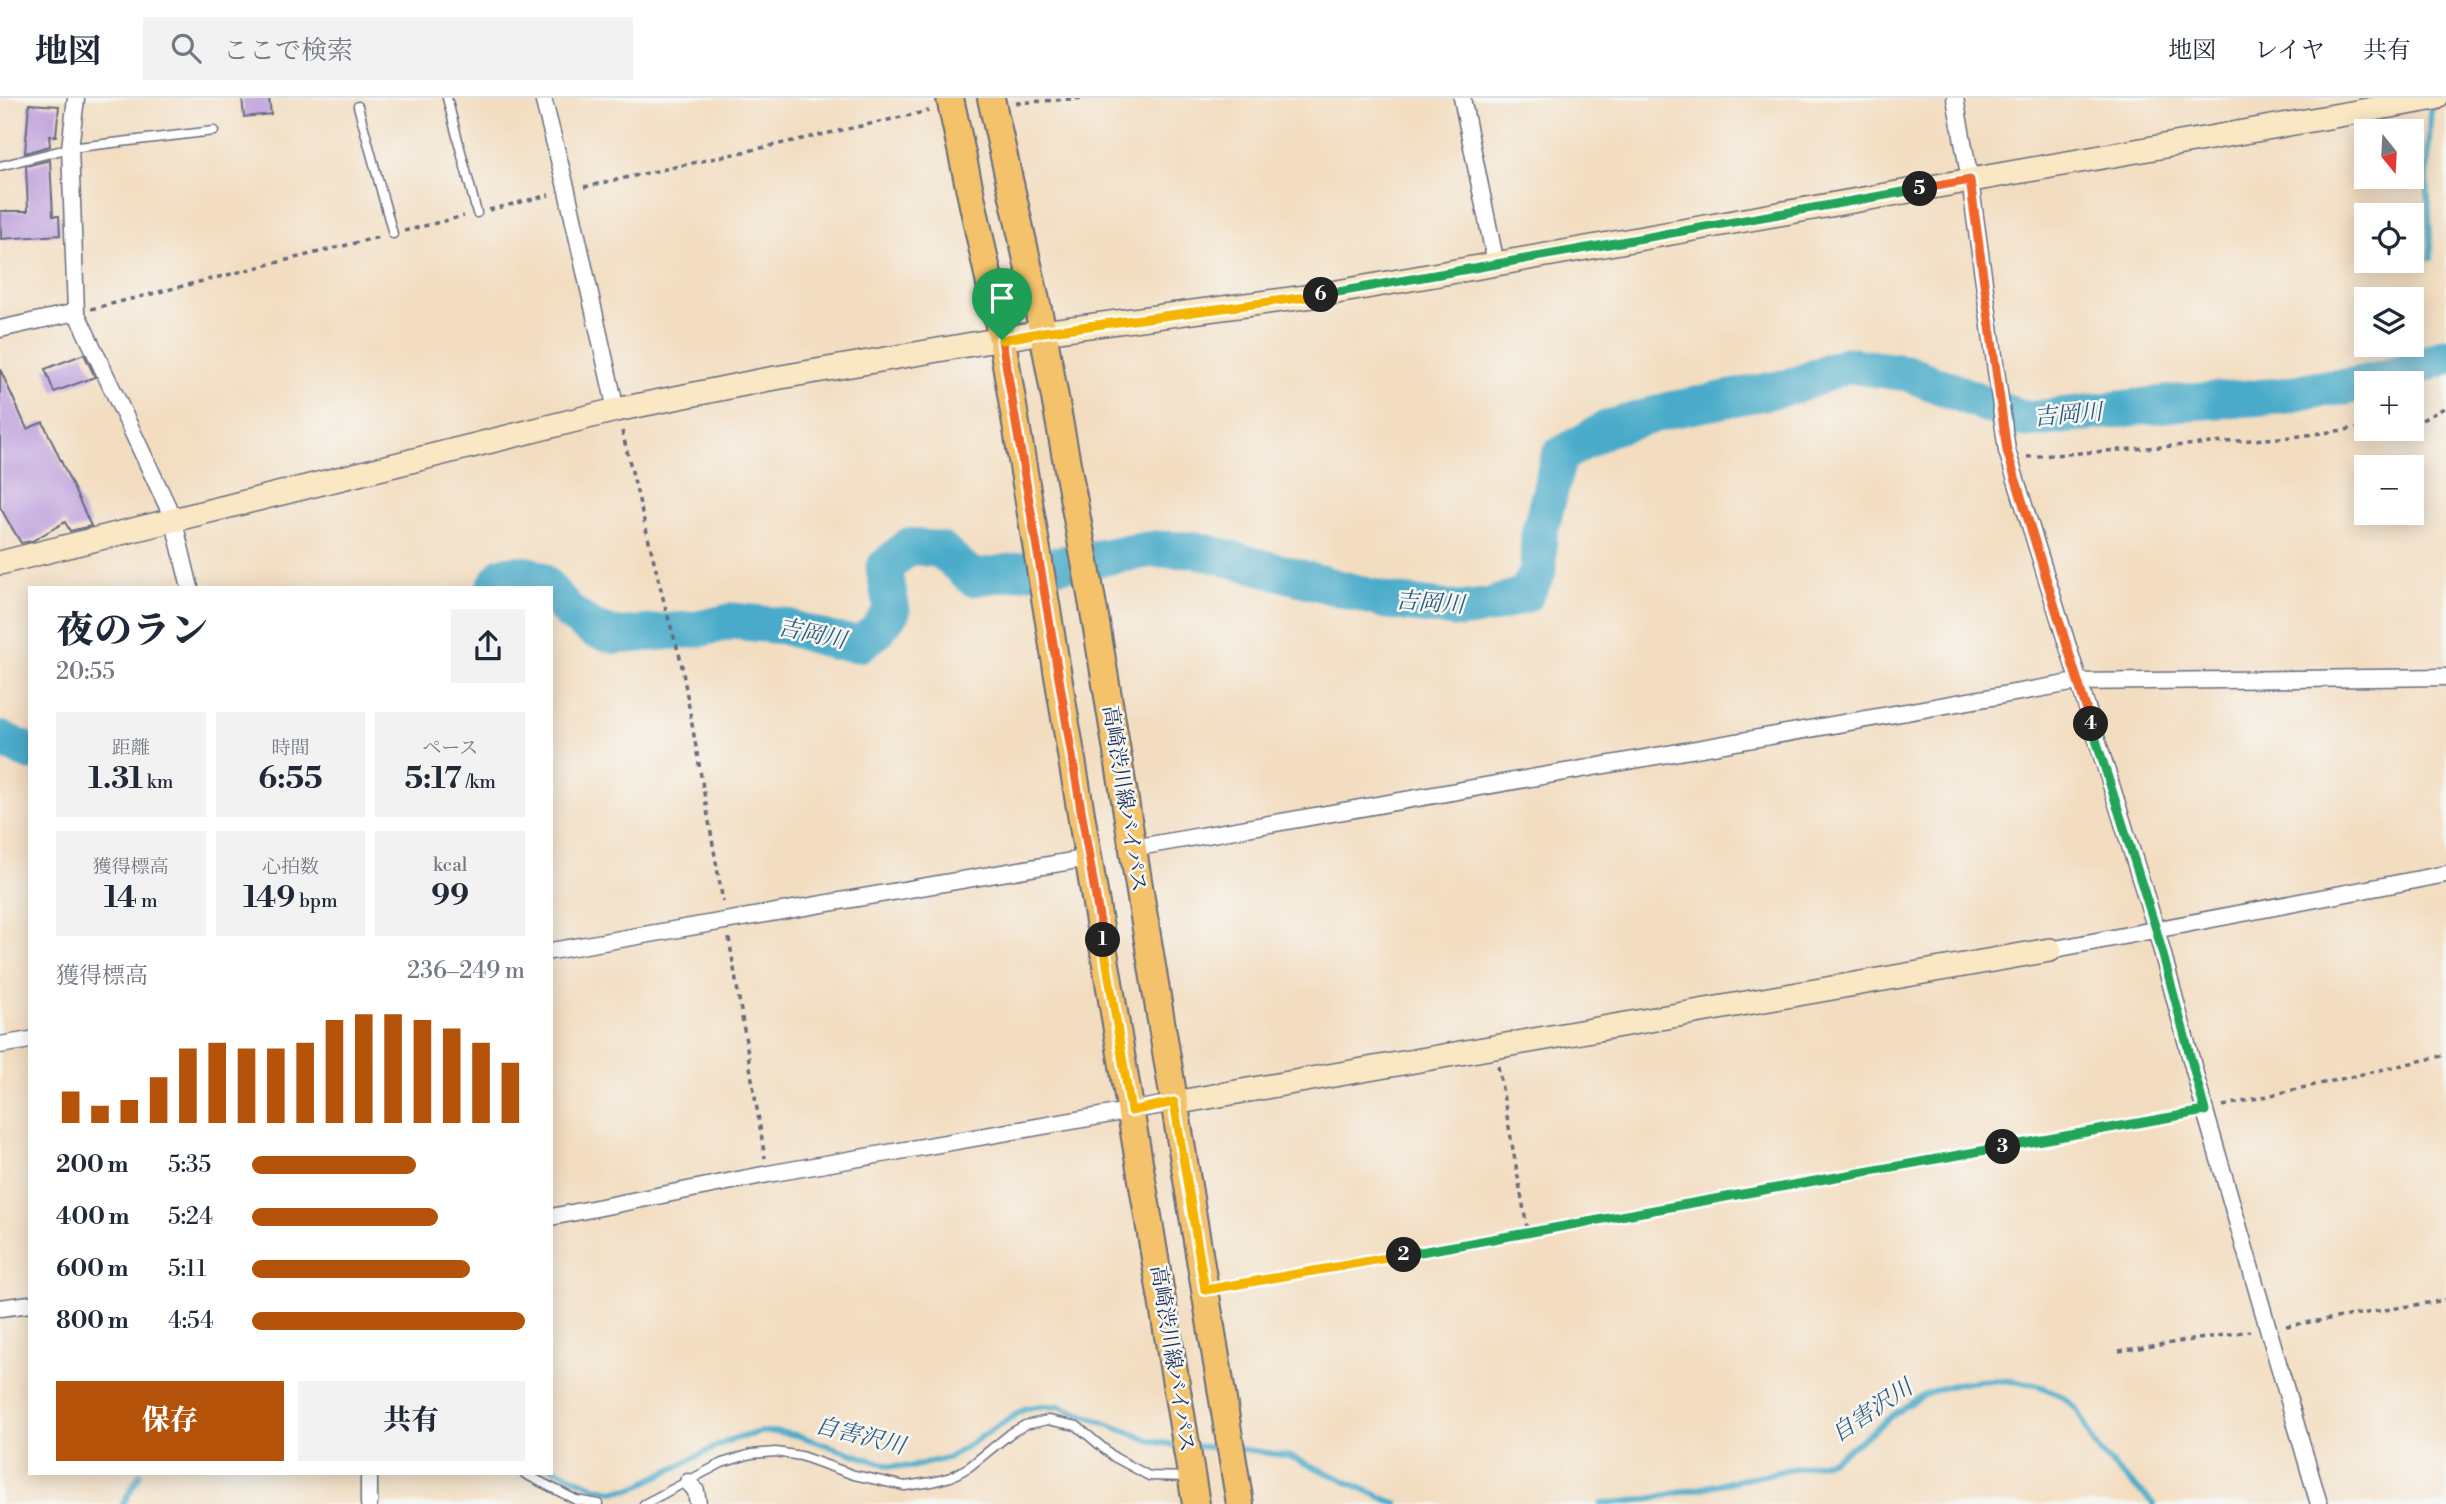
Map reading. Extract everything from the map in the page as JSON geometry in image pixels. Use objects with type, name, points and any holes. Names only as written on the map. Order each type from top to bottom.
[{"type":"main road","name":"高崎渋川線バイパス","points":[[992,101],[1043,332],[1079,531],[1238,1494]]},
{"type":"main road","name":"高崎渋川線バイパス","points":[[951,102],[1002,340],[1196,1504]]},
{"type":"street","points":[[76,98],[70,148],[76,313],[173,518],[190,586]]},
{"type":"street","points":[[543,98],[567,191],[616,410]]},
{"type":"street","points":[[1462,98],[1496,264]]},
{"type":"street","points":[[1955,98],[1970,180],[2008,454],[2156,929],[2205,1111],[2319,1504]]},
{"type":"street","points":[[0,563],[616,410],[764,380],[1043,332],[1320,295],[2436,98]]},
{"type":"street","points":[[0,329],[76,313]]},
{"type":"street","points":[[1133,848],[2077,682],[2446,677]]},
{"type":"street","points":[[553,951],[1089,858]]},
{"type":"street","points":[[553,1217],[768,1174],[2050,950],[2446,874]]},
{"type":"street","points":[[0,1045],[28,1040]]},
{"type":"street","points":[[0,1308],[28,1304]]},
{"type":"street","points":[[369,1504],[373,1475]]},
{"type":"street","points":[[688,1482],[696,1492],[698,1504]]},
{"type":"lane","points":[[447,98],[477,213]]},
{"type":"lane","points":[[358,106],[393,234]]},
{"type":"lane","points":[[0,166],[70,148],[214,131]]},
{"type":"lane","points":[[644,1504],[722,1463],[751,1454],[776,1452],[801,1456],[881,1482],[905,1486],[932,1482],[951,1477],[969,1467],[1025,1425],[1048,1420],[1077,1426],[1114,1457],[1149,1476],[1163,1478],[1190,1469]]},
{"type":"lane","points":[[527,1475],[576,1500],[598,1504]]},
{"type":"path","points":[[992,101],[1084,98]]},
{"type":"path","points":[[76,313],[567,191],[951,102]]},
{"type":"path","points":[[2424,419],[2446,407]]},
{"type":"path","points":[[616,410],[681,661]]},
{"type":"path","points":[[2008,454],[2292,438],[2354,429]]},
{"type":"path","points":[[1494,1046],[1528,1233]]},
{"type":"path","points":[[1205,1290],[2205,1111],[2446,1055]]},
{"type":"building","points":[[242,98],[269,98],[271,114],[244,117]]},
{"type":"building","points":[[29,104],[59,106],[56,136],[49,136],[50,146],[25,153]]},
{"type":"building","points":[[50,160],[53,216],[59,216],[60,235],[1,239],[1,211],[28,211],[26,166]]},
{"type":"building","points":[[84,354],[95,377],[54,392],[45,369]]},
{"type":"building","points":[[0,369],[27,429],[43,422],[91,526],[70,531],[65,522],[32,541],[21,543],[9,523],[0,507]]},
{"type":"waterway","points":[[2431,102],[2427,178],[2431,258]]},
{"type":"waterway","name":"吉岡川","points":[[553,594],[570,613],[593,629],[616,636],[699,629],[733,621],[783,626],[833,641],[859,644],[876,632],[892,611],[884,568],[909,546],[941,550],[973,578],[1154,549],[1197,550],[1387,601],[1460,610],[1490,606],[1526,594],[1538,571],[1539,535],[1559,456],[1606,429],[1670,410],[1794,386],[1846,365],[1907,373],[2027,420],[2173,403],[2281,396],[2316,389],[2346,387],[2389,378],[2446,356]]},
{"type":"waterway","name":"吉岡川","points":[[495,586],[503,575],[516,574],[528,575],[546,586]]},
{"type":"waterway","name":"吉岡川","points":[[0,739],[28,751]]},
{"type":"waterway","name":"自害沢川","points":[[1601,1504],[1649,1499],[1830,1461],[1917,1399],[1947,1386],[1987,1380],[2028,1384],[2047,1389],[2064,1398],[2077,1410],[2094,1444],[2103,1455],[2154,1504]]},
{"type":"waterway","name":"自害沢川","points":[[553,1468],[597,1488],[613,1491],[632,1489],[730,1440],[761,1432],[796,1435],[890,1466],[911,1467],[950,1457],[1026,1408],[1059,1406],[1149,1440],[1179,1446]]},
{"type":"waterway","name":"自害沢川","points":[[1193,1446],[1224,1448]]},
{"type":"waterway","name":"自害沢川","points":[[1239,1449],[1289,1456],[1397,1504]]},
{"type":"waterway","name":"自害沢川","points":[[123,1504],[139,1475]]},
{"type":"route","points":[[1970,180],[2007,451],[2156,929],[2205,1111],[1205,1290],[1174,1102],[1131,1111],[1002,340],[1043,332],[1320,295],[1970,180]]}]
